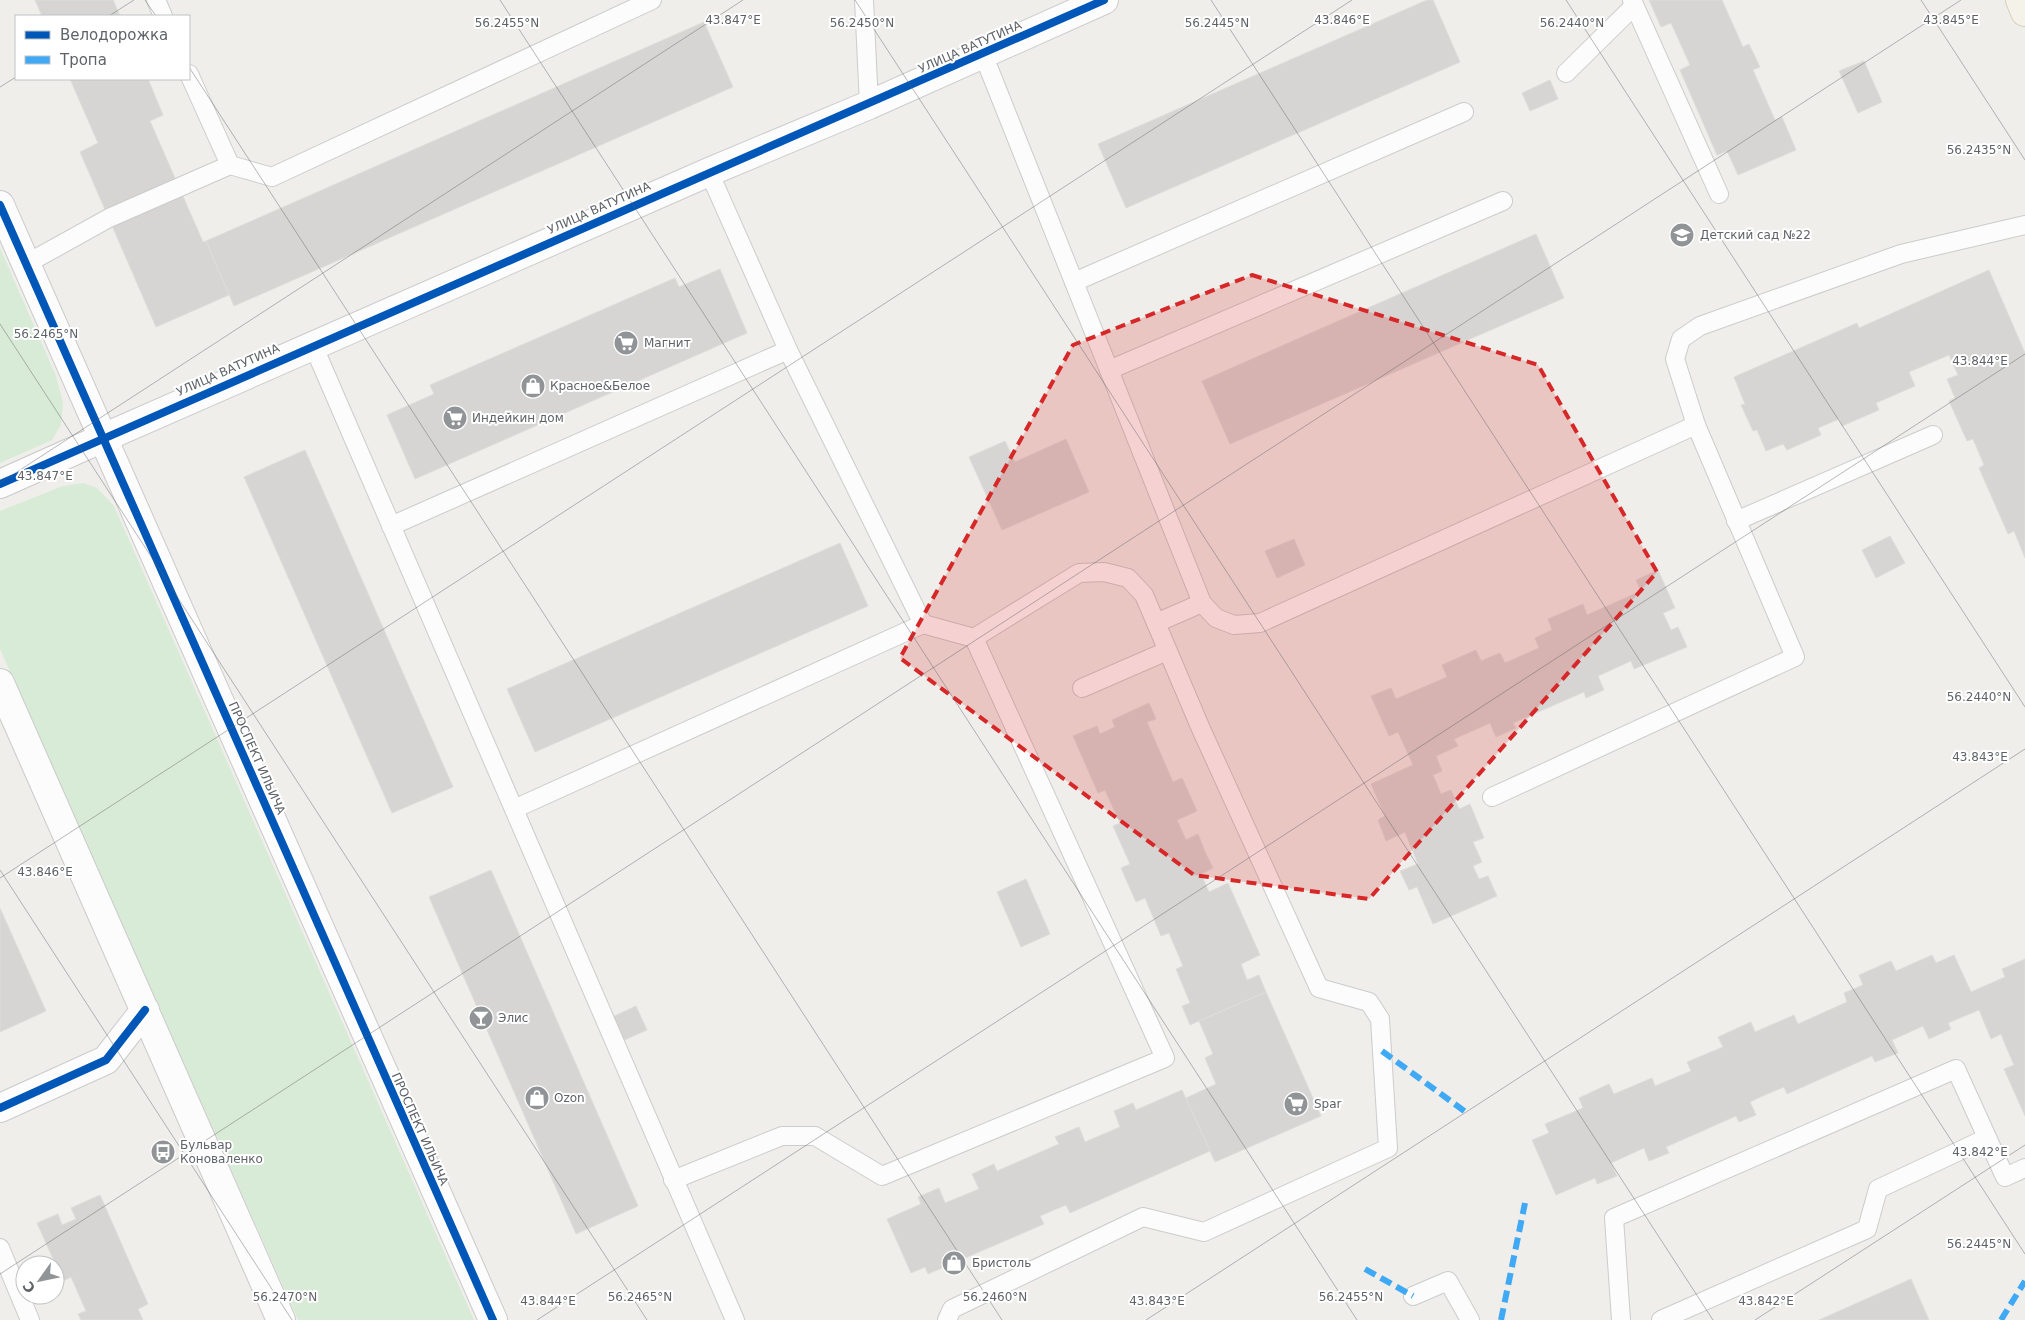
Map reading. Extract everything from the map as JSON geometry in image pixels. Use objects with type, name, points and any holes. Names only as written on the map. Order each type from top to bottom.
[{"type":"main road","points":[[2020,0],[2025,12]]},
{"type":"street","name":"УЛИЦА ВАТУТИНА","points":[[0,484],[709,172],[869,105],[1104,0]]},
{"type":"street","name":"ПРОСПЕКТ ИЛЬИЧА","points":[[0,205],[493,1320]]},
{"type":"street","points":[[0,683],[281,1320]]},
{"type":"street","points":[[0,1108],[106,1060],[145,1010]]},
{"type":"lane","points":[[156,0],[163,15]]},
{"type":"lane","points":[[26,264],[109,218],[230,165],[272,177],[652,0]]},
{"type":"lane","points":[[864,0],[869,105]]},
{"type":"lane","points":[[1566,73],[1633,3],[1719,194]]},
{"type":"lane","points":[[983,54],[1202,603],[1216,618],[1234,625],[1260,623],[1696,426]]},
{"type":"lane","points":[[190,76],[230,165]]},
{"type":"lane","points":[[1074,282],[1464,112]]},
{"type":"lane","points":[[709,172],[788,350],[923,624]]},
{"type":"lane","points":[[1109,370],[1503,201]]},
{"type":"lane","points":[[1492,798],[1795,657],[1696,426],[1675,359],[1681,339],[1700,326],[1901,254],[2025,225]]},
{"type":"lane","points":[[314,345],[673,1180],[695,1216],[735,1320]]},
{"type":"lane","points":[[391,526],[788,350]]},
{"type":"lane","points":[[1736,521],[1933,435]]},
{"type":"lane","points":[[514,809],[923,624],[974,638],[1079,572],[1104,572],[1128,578],[1144,595],[1167,651],[1319,988],[1369,1002],[1380,1019],[1388,1148],[1204,1232],[1143,1217],[952,1309],[947,1320]]},
{"type":"lane","points":[[1156,623],[1202,603]]},
{"type":"lane","points":[[673,1180],[782,1136],[816,1136],[882,1176],[1165,1058],[974,638]]},
{"type":"lane","points":[[1082,688],[1167,651]]},
{"type":"lane","points":[[1620,1320],[1614,1218],[1956,1069],[2006,1177],[2025,1168]]},
{"type":"lane","points":[[1661,1320],[1867,1230],[1878,1189],[1988,1138]]},
{"type":"lane","points":[[0,1248],[30,1320]]},
{"type":"lane","points":[[1413,1296],[1448,1281],[1470,1320]]},
{"type":"highlighted area","points":[[1252,275],[1538,365],[1657,572],[1369,899],[1194,875],[900,658],[1073,345]]},
{"type":"green space","points":[[0,248],[56,376],[63,403],[61,425],[52,440],[0,463]]},
{"type":"green space","points":[[83,483],[97,488],[114,506],[474,1320],[298,1320],[0,649],[0,511],[63,486]]},
{"type":"building","points":[[35,0],[113,0],[120,15],[42,15]]},
{"type":"building","points":[[1427,0],[1433,0],[1460,62],[1126,208],[1098,144]]},
{"type":"building","points":[[1649,0],[1722,0],[1743,47],[1749,44],[1760,67],[1753,70],[1775,120],[1782,117],[1796,150],[1738,175],[1727,151],[1717,155],[1680,70],[1690,65],[1671,23],[1661,27]]},
{"type":"building","points":[[704,22],[733,87],[234,306],[206,241]]},
{"type":"building","points":[[1864,61],[1882,102],[1858,113],[1839,71]]},
{"type":"building","points":[[70,80],[148,80],[163,115],[150,121],[203,242],[206,241],[229,295],[156,327],[80,152],[98,143]]},
{"type":"building","points":[[1550,80],[1558,99],[1530,111],[1522,93]]},
{"type":"building","points":[[1536,234],[1564,298],[1230,444],[1202,381]]},
{"type":"building","points":[[720,269],[747,333],[415,479],[387,415],[434,394],[430,385],[675,278],[679,287]]},
{"type":"building","points":[[1989,270],[2025,353],[2025,558],[2014,531],[2008,534],[1979,468],[1984,465],[1973,439],[1967,441],[1949,401],[1955,398],[1947,379],[1958,375],[1949,355],[1909,372],[1915,386],[1876,403],[1879,410],[1842,426],[1839,419],[1818,428],[1821,435],[1787,450],[1783,444],[1766,451],[1757,430],[1753,431],[1741,405],[1745,404],[1734,377],[1857,323],[1859,328]]},
{"type":"building","points":[[1066,439],[1089,492],[1002,530],[969,457],[1005,441],[1015,462]]},
{"type":"building","points":[[305,450],[453,787],[392,813],[244,477]]},
{"type":"building","points":[[1890,536],[1905,563],[1876,578],[1862,550]]},
{"type":"building","points":[[1294,539],[1305,565],[1277,578],[1265,551]]},
{"type":"building","points":[[840,543],[868,606],[535,752],[507,689]]},
{"type":"building","points":[[1658,570],[1675,608],[1663,613],[1671,630],[1678,627],[1687,647],[1634,669],[1631,661],[1598,676],[1604,690],[1586,698],[1584,692],[1513,723],[1516,728],[1496,737],[1490,723],[1454,739],[1458,746],[1436,756],[1442,771],[1433,775],[1441,794],[1451,790],[1459,809],[1470,804],[1484,838],[1473,842],[1482,862],[1473,866],[1479,879],[1488,876],[1497,896],[1433,924],[1417,887],[1409,890],[1400,871],[1418,864],[1405,832],[1386,841],[1378,820],[1385,816],[1371,784],[1413,765],[1398,732],[1389,736],[1371,696],[1391,688],[1396,699],[1447,677],[1442,665],[1476,650],[1481,661],[1500,653],[1505,663],[1539,648],[1535,638],[1552,630],[1548,619],[1583,604],[1587,615],[1641,591],[1636,580]]},
{"type":"building","points":[[1149,703],[1156,719],[1147,722],[1173,782],[1182,778],[1197,811],[1177,820],[1186,840],[1198,834],[1213,868],[1201,874],[1209,892],[1228,883],[1260,955],[1241,964],[1247,980],[1259,975],[1266,992],[1190,1025],[1182,1006],[1190,1003],[1176,969],[1183,966],[1169,933],[1161,936],[1145,898],[1136,902],[1121,868],[1130,864],[1113,826],[1120,823],[1105,790],[1098,793],[1073,736],[1097,726],[1100,734],[1115,727],[1112,720]]},
{"type":"building","points":[[491,870],[638,1206],[576,1234],[429,897]]},
{"type":"building","points":[[1026,879],[1050,934],[1021,947],[997,892]]},
{"type":"building","points":[[0,908],[46,1011],[0,1032]]},
{"type":"building","points":[[1932,955],[1936,963],[1954,955],[1971,992],[2005,977],[2002,969],[2025,959],[2025,1116],[2004,1069],[2014,1065],[2001,1034],[1991,1039],[1979,1010],[1948,1023],[1951,1029],[1929,1039],[1923,1026],[1892,1040],[1898,1053],[1875,1062],[1872,1056],[1787,1094],[1784,1087],[1767,1094],[1750,1102],[1756,1115],[1739,1122],[1736,1116],[1666,1147],[1669,1153],[1649,1161],[1644,1148],[1611,1163],[1617,1176],[1597,1184],[1595,1178],[1556,1195],[1532,1140],[1549,1133],[1545,1124],[1583,1108],[1579,1098],[1609,1084],[1614,1094],[1652,1078],[1655,1086],[1691,1071],[1687,1062],[1723,1047],[1718,1037],[1751,1022],[1755,1032],[1794,1015],[1798,1024],[1847,1002],[1844,993],[1863,985],[1859,975],[1891,961],[1896,971]]},
{"type":"building","points":[[1266,992],[1321,1116],[1215,1162],[1186,1098],[1216,1084],[1205,1058],[1213,1054],[1199,1021]]},
{"type":"building","points":[[636,1006],[647,1030],[620,1042],[610,1018]]},
{"type":"building","points":[[1182,1090],[1210,1151],[1070,1213],[1066,1205],[1040,1216],[1044,1224],[928,1274],[925,1267],[911,1273],[887,1219],[921,1204],[918,1197],[939,1188],[945,1203],[979,1189],[972,1174],[994,1164],[997,1171],[1059,1144],[1055,1137],[1079,1127],[1085,1142],[1120,1127],[1114,1111],[1133,1103],[1136,1110]]},
{"type":"building","points":[[100,1195],[148,1304],[138,1309],[143,1320],[81,1320],[78,1314],[86,1311],[71,1277],[65,1280],[65,1255],[51,1255],[37,1223],[58,1214],[62,1225],[76,1219],[71,1208]]},
{"type":"building","points":[[1911,1279],[1929,1320],[1819,1320]]},
{"type":"marked path","points":[[1382,1051],[1467,1113]]},
{"type":"marked path","points":[[1501,1320],[1525,1203]]},
{"type":"marked path","points":[[1365,1269],[1413,1296]]},
{"type":"marked path","points":[[2001,1320],[2025,1281]]},
{"type":"cycle path","points":[[0,484],[1104,0]]},
{"type":"cycle path","points":[[0,205],[493,1320]]},
{"type":"cycle path","points":[[0,1108],[106,1060],[145,1010]]},
{"type":"place","name":"Детский сад №22","points":[[1682,235]]},
{"type":"place","name":"Магнит","points":[[626,343]]},
{"type":"place","name":"Красное&Белое","points":[[533,386]]},
{"type":"place","name":"Индейкин дом","points":[[455,418]]},
{"type":"place","name":"Элис","points":[[481,1018]]},
{"type":"place","name":"Ozon","points":[[537,1098]]},
{"type":"place","name":"Spar","points":[[1296,1104]]},
{"type":"place","name":"Бульвар Коноваленко","points":[[163,1152]]},
{"type":"place","name":"Бристоль","points":[[954,1263]]}]
